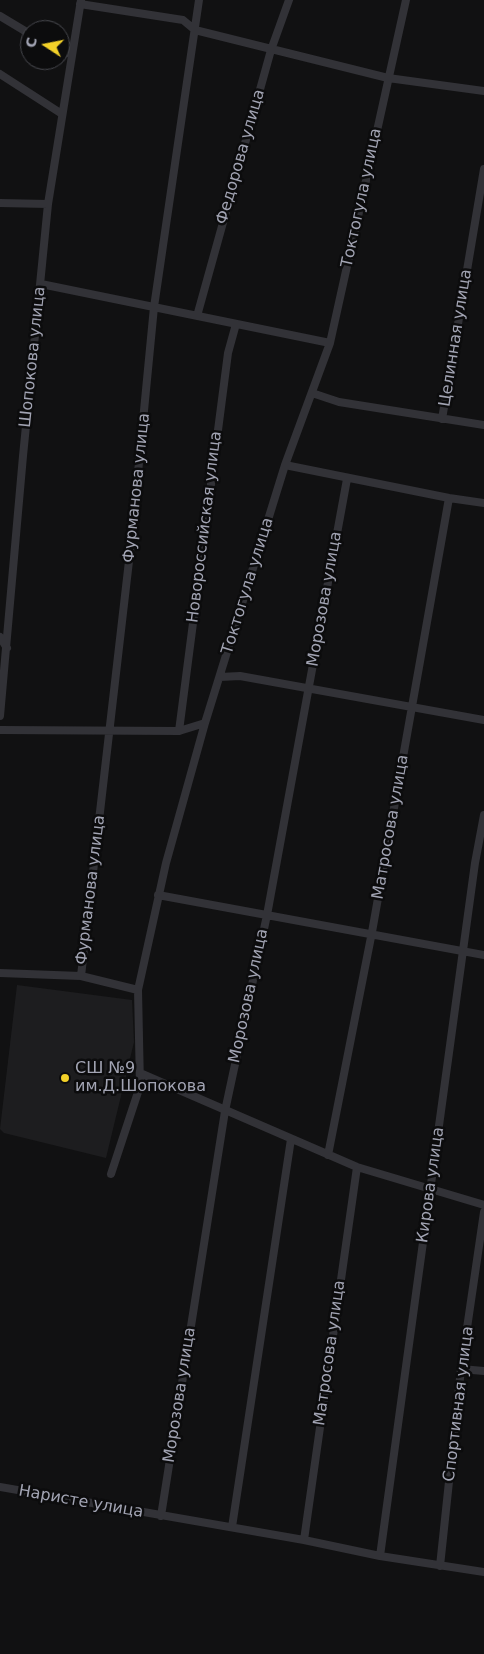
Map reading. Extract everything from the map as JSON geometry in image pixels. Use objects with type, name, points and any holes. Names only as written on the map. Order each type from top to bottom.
[{"type":"street","name":"Фурманова улица","points":[[81,976],[111,731],[154,307],[199,0]]},
{"type":"street","name":"Федорова улица","points":[[197,316],[271,50],[289,0]]},
{"type":"street","name":"Токтогула улица","points":[[111,1174],[140,1086],[138,990],[158,895],[205,723],[285,466],[330,343],[406,0]]},
{"type":"street","points":[[80,2],[183,20],[195,30],[388,78],[484,91]]},
{"type":"street","name":"Шопокова улица","points":[[0,716],[48,204],[80,2]]},
{"type":"street","points":[[0,16],[20,28]]},
{"type":"street","points":[[0,74],[62,114]]},
{"type":"street","name":"Целинная улица","points":[[442,419],[484,168]]},
{"type":"street","points":[[0,202],[48,204]]},
{"type":"street","points":[[41,284],[330,343]]},
{"type":"street","name":"Новороссийская улица","points":[[179,731],[228,353],[236,324]]},
{"type":"street","points":[[312,393],[339,402],[484,425]]},
{"type":"street","points":[[285,466],[484,503]]},
{"type":"street","name":"Морозова улица","points":[[161,1516],[224,1111],[267,915],[347,478]]},
{"type":"street","name":"Матросова улица","points":[[328,1155],[372,932],[449,498]]},
{"type":"street","points":[[0,637],[7,648]]},
{"type":"street","points":[[220,677],[240,676],[309,690],[412,706],[484,720]]},
{"type":"street","points":[[0,730],[179,731],[205,723]]},
{"type":"street","name":"Кирова улица","points":[[380,1556],[475,863],[484,815]]},
{"type":"street","points":[[158,895],[372,932],[484,955]]},
{"type":"street","points":[[0,973],[81,976],[138,990]]},
{"type":"street","points":[[140,1073],[357,1167],[484,1205]]},
{"type":"street","points":[[232,1527],[291,1139]]},
{"type":"street","name":"Матросова улица","points":[[304,1540],[357,1167]]},
{"type":"street","name":"Спортивная улица","points":[[440,1566],[461,1369],[480,1267],[484,1212]]},
{"type":"street","points":[[461,1369],[484,1371]]},
{"type":"street","name":"Наристе улица","points":[[0,1487],[304,1540],[380,1556],[484,1572]]},
{"type":"shaded area","name":"СШ №9 им.Д.Шопокова","points":[[17,985],[132,1000],[134,1042],[106,1158],[4,1133],[0,1129]]},
{"type":"place","name":"СШ №9 им.Д.Шопокова","points":[[65,1078]]}]
